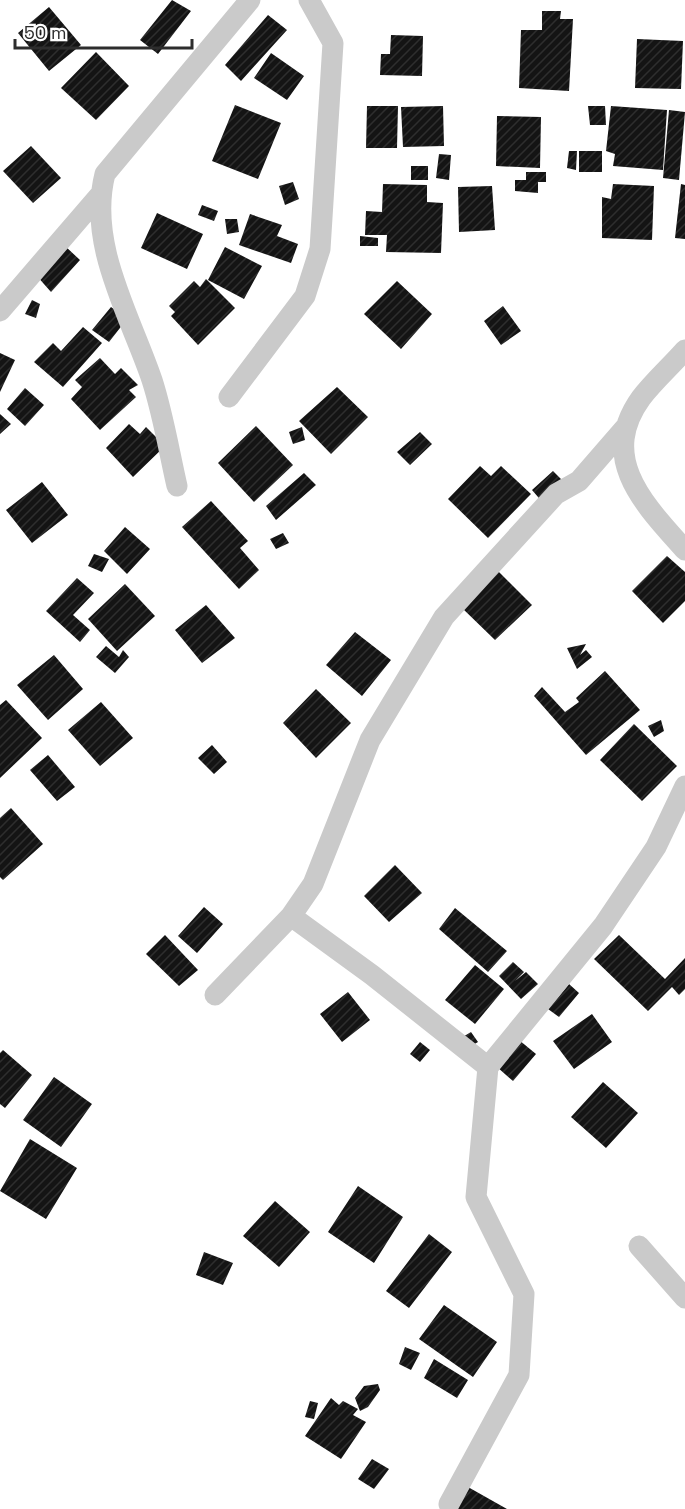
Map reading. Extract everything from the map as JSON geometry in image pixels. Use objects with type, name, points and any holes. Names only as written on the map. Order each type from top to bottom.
[{"type":"street","points":[[177,486],[152,381],[107,258],[99,196],[105,174],[250,0]]},
{"type":"street","points":[[229,397],[306,296],[320,249],[333,43],[309,0]]},
{"type":"street","points":[[0,311],[99,196]]},
{"type":"street","points":[[215,994],[291,916],[313,884],[370,740],[444,617],[556,494],[579,481],[625,428],[641,399],[685,350]]},
{"type":"street","points":[[625,428],[626,467],[640,499],[685,550]]},
{"type":"street","points":[[449,1504],[519,1375],[524,1294],[476,1197],[488,1067],[603,926],[656,847],[685,786]]},
{"type":"street","points":[[291,916],[372,975],[488,1067]]},
{"type":"street","points":[[639,1245],[685,1298]]},
{"type":"building","points":[[172,0],[191,11],[158,54],[140,40]]},
{"type":"building","points":[[49,7],[81,45],[49,71],[18,33]]},
{"type":"building","points":[[542,11],[561,11],[560,19],[573,19],[569,91],[519,88],[521,30],[542,30]]},
{"type":"building","points":[[268,15],[287,30],[241,81],[225,65]]},
{"type":"building","points":[[391,35],[423,36],[422,76],[380,75],[381,54],[390,54]]},
{"type":"building","points":[[637,39],[683,41],[681,89],[635,88]]},
{"type":"building","points":[[96,52],[129,86],[96,120],[61,88]]},
{"type":"building","points":[[271,53],[304,76],[287,100],[254,78]]},
{"type":"building","points":[[235,105],[281,123],[258,179],[212,161]]},
{"type":"building","points":[[367,106],[398,106],[397,148],[366,148]]},
{"type":"building","points":[[443,106],[444,146],[403,147],[401,107]]},
{"type":"building","points":[[588,106],[605,106],[606,125],[590,125]]},
{"type":"building","points":[[611,106],[667,110],[663,170],[613,166],[615,154],[606,151]]},
{"type":"building","points":[[669,110],[685,112],[679,180],[663,178]]},
{"type":"building","points":[[497,116],[541,117],[540,168],[496,166]]},
{"type":"building","points":[[31,146],[61,178],[33,203],[3,171]]},
{"type":"building","points":[[569,151],[577,151],[576,170],[567,168]]},
{"type":"building","points":[[579,151],[602,151],[602,172],[579,172]]},
{"type":"building","points":[[439,154],[451,155],[449,180],[436,178]]},
{"type":"building","points":[[411,166],[428,166],[428,180],[411,180]]},
{"type":"building","points":[[526,172],[546,172],[546,182],[538,182],[538,193],[515,191],[515,180],[526,180]]},
{"type":"building","points":[[293,182],[299,199],[285,205],[279,186]]},
{"type":"building","points":[[383,184],[427,185],[427,202],[443,203],[441,253],[386,252],[387,235],[365,235],[366,211],[382,212]]},
{"type":"building","points":[[613,184],[654,186],[652,240],[602,238],[602,197],[611,199]]},
{"type":"building","points":[[681,184],[685,185],[685,239],[675,238]]},
{"type":"building","points":[[492,186],[495,230],[459,232],[458,187]]},
{"type":"building","points":[[202,205],[218,211],[214,221],[198,215]]},
{"type":"building","points":[[157,213],[203,234],[187,269],[141,248]]},
{"type":"building","points":[[250,214],[282,225],[277,236],[298,244],[291,263],[239,245]]},
{"type":"building","points":[[225,219],[237,219],[239,232],[227,234]]},
{"type":"building","points":[[360,236],[378,238],[378,246],[360,246]]},
{"type":"building","points":[[65,246],[80,260],[51,292],[36,275]]},
{"type":"building","points":[[225,247],[262,266],[244,299],[208,280]]},
{"type":"building","points":[[206,279],[235,308],[198,345],[171,316],[175,312],[169,306],[194,281],[200,287]]},
{"type":"building","points":[[397,281],[432,314],[401,349],[364,314]]},
{"type":"building","points":[[32,300],[40,304],[36,318],[25,314]]},
{"type":"building","points":[[503,306],[521,331],[501,345],[484,321]]},
{"type":"building","points":[[111,307],[127,319],[109,342],[92,330]]},
{"type":"building","points":[[83,327],[102,343],[63,387],[34,362],[53,343],[61,351]]},
{"type":"building","points":[[0,353],[15,360],[0,392]]},
{"type":"building","points":[[100,358],[115,374],[121,368],[138,385],[129,390],[136,397],[100,430],[71,399],[82,387],[75,380]]},
{"type":"building","points":[[337,387],[368,417],[331,454],[299,421]]},
{"type":"building","points":[[25,388],[44,405],[25,426],[7,409]]},
{"type":"building","points":[[0,414],[11,424],[0,434]]},
{"type":"building","points":[[129,424],[140,434],[146,427],[165,446],[133,477],[106,448]]},
{"type":"building","points":[[256,426],[293,465],[254,502],[218,463]]},
{"type":"building","points":[[302,427],[305,440],[293,444],[289,432]]},
{"type":"building","points":[[420,432],[432,444],[410,465],[397,452]]},
{"type":"building","points":[[480,466],[491,476],[501,466],[531,494],[488,538],[448,499]]},
{"type":"building","points":[[553,471],[565,483],[544,504],[532,490]]},
{"type":"building","points":[[304,473],[316,485],[276,520],[266,506]]},
{"type":"building","points":[[42,482],[68,515],[32,543],[6,510]]},
{"type":"building","points":[[211,501],[248,541],[240,548],[259,570],[239,589],[182,527]]},
{"type":"building","points":[[125,527],[150,549],[127,574],[104,551]]},
{"type":"building","points":[[283,533],[289,543],[276,549],[270,539]]},
{"type":"building","points":[[94,554],[109,559],[102,572],[88,566]]},
{"type":"building","points":[[667,556],[685,572],[685,601],[663,623],[632,591]]},
{"type":"building","points":[[497,570],[532,605],[495,640],[461,607]]},
{"type":"building","points":[[77,578],[94,593],[73,615],[90,630],[80,642],[46,611]]},
{"type":"building","points":[[125,584],[155,616],[117,651],[88,619]]},
{"type":"building","points":[[206,605],[235,638],[202,663],[175,630]]},
{"type":"building","points":[[355,632],[391,660],[362,696],[326,665]]},
{"type":"building","points":[[586,644],[580,655],[586,650],[592,657],[577,669],[567,648]]},
{"type":"building","points":[[106,646],[119,657],[123,650],[129,657],[115,673],[96,657]]},
{"type":"building","points":[[54,655],[83,689],[48,720],[17,685]]},
{"type":"building","points":[[605,671],[640,710],[586,755],[534,696],[542,687],[565,712],[579,702],[576,698]]},
{"type":"building","points":[[316,689],[351,723],[316,758],[283,723]]},
{"type":"building","points":[[6,700],[42,738],[0,778],[0,705]]},
{"type":"building","points":[[101,702],[133,738],[100,766],[68,730]]},
{"type":"building","points":[[661,720],[664,731],[654,737],[648,726]]},
{"type":"building","points":[[634,724],[677,766],[642,801],[600,760]]},
{"type":"building","points":[[212,745],[227,762],[214,774],[198,758]]},
{"type":"building","points":[[48,755],[75,787],[57,801],[30,770]]},
{"type":"building","points":[[11,808],[43,844],[3,880],[0,877],[0,818]]},
{"type":"building","points":[[395,865],[422,893],[389,922],[364,896]]},
{"type":"building","points":[[204,907],[223,924],[197,953],[178,936]]},
{"type":"building","points":[[455,908],[507,951],[488,972],[439,929]]},
{"type":"building","points":[[165,935],[198,970],[179,986],[146,954]]},
{"type":"building","points":[[619,935],[665,979],[685,958],[685,989],[679,995],[672,987],[648,1011],[594,959]]},
{"type":"building","points":[[513,962],[524,972],[515,981],[526,972],[538,984],[521,999],[499,976]]},
{"type":"building","points":[[475,965],[504,989],[475,1024],[445,1000]]},
{"type":"building","points":[[569,984],[579,993],[559,1017],[548,1009]]},
{"type":"building","points":[[348,992],[370,1020],[342,1042],[320,1014]]},
{"type":"building","points":[[592,1014],[612,1042],[574,1069],[553,1041]]},
{"type":"building","points":[[471,1032],[478,1042],[468,1048],[461,1038]]},
{"type":"building","points":[[519,1040],[536,1054],[513,1081],[497,1067]]},
{"type":"building","points":[[420,1042],[430,1050],[420,1062],[410,1054]]},
{"type":"building","points":[[3,1050],[32,1075],[5,1108],[0,1104],[0,1053]]},
{"type":"building","points":[[54,1077],[92,1104],[61,1147],[23,1120]]},
{"type":"building","points":[[603,1082],[638,1113],[606,1148],[571,1117]]},
{"type":"building","points":[[30,1139],[77,1168],[46,1219],[0,1191]]},
{"type":"building","points":[[358,1186],[403,1217],[374,1263],[328,1232]]},
{"type":"building","points":[[275,1201],[310,1232],[279,1267],[243,1236]]},
{"type":"building","points":[[429,1234],[452,1252],[409,1308],[386,1291]]},
{"type":"building","points":[[204,1252],[233,1263],[223,1285],[196,1275]]},
{"type":"building","points":[[444,1305],[497,1342],[473,1377],[419,1339]]},
{"type":"building","points":[[405,1347],[420,1353],[411,1370],[399,1364]]},
{"type":"building","points":[[434,1359],[468,1380],[457,1398],[424,1378]]},
{"type":"building","points":[[378,1384],[380,1390],[368,1407],[360,1411],[355,1398],[364,1386]]},
{"type":"building","points":[[331,1398],[339,1405],[343,1401],[358,1409],[353,1415],[366,1422],[341,1459],[305,1436]]},
{"type":"building","points":[[310,1401],[318,1403],[314,1419],[305,1417]]},
{"type":"building","points":[[372,1459],[389,1469],[374,1489],[358,1479]]},
{"type":"building","points":[[468,1487],[507,1509],[454,1509]]}]
